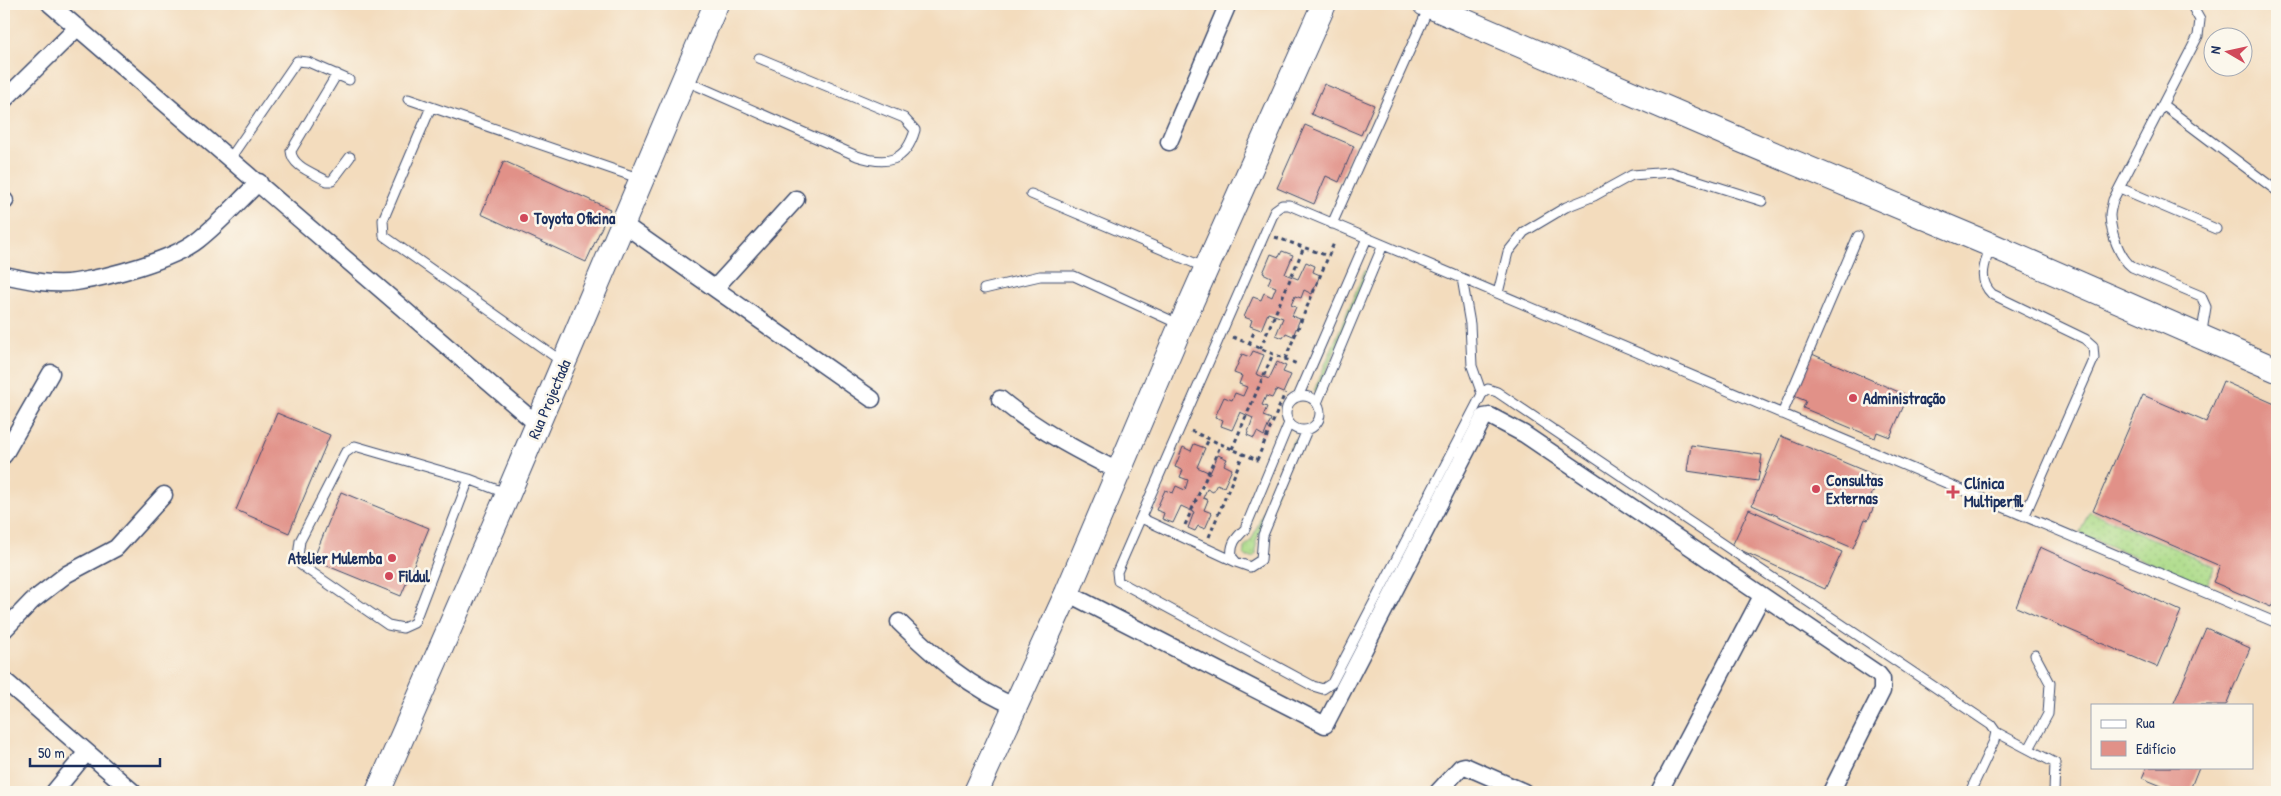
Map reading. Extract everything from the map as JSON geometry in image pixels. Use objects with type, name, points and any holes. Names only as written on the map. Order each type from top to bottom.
[{"type":"street","points":[[50,4],[259,182],[538,425]]},
{"type":"street","name":"Rua Projectada","points":[[378,792],[538,425],[716,4]]},
{"type":"street","points":[[1169,142],[1228,4]]},
{"type":"street","points":[[976,792],[1017,707],[1120,472],[1181,325],[1324,4]]},
{"type":"street","points":[[1427,5],[1747,143],[1991,244],[2277,370]]},
{"type":"street","points":[[4,100],[78,27]]},
{"type":"street","points":[[4,276],[37,282],[75,282],[131,268],[180,251],[198,240],[259,182]]},
{"type":"street","points":[[715,288],[796,199]]},
{"type":"street","points":[[623,224],[872,399]]},
{"type":"street","points":[[4,455],[51,373]]},
{"type":"street","points":[[1000,399],[1013,410],[1063,443],[1120,472]]},
{"type":"street","points":[[1067,593],[1325,725],[1484,417],[1487,415],[1496,417],[1524,434],[1878,674],[1882,679],[1882,691],[1831,792]]},
{"type":"street","points":[[4,630],[32,601],[67,574],[116,548],[164,495]]},
{"type":"street","points":[[1659,792],[1762,596]]},
{"type":"street","points":[[899,622],[925,647],[970,683],[999,700],[1017,707]]},
{"type":"street","points":[[4,680],[133,792]]},
{"type":"street","points":[[54,792],[87,752]]},
{"type":"street","points":[[1438,792],[1461,767],[1465,766],[1524,792]]},
{"type":"lane","points":[[2191,4],[2200,20],[2198,36],[2113,200],[2110,216],[2118,250],[2124,261],[2132,267],[2201,296],[2206,307],[2201,337]]},
{"type":"lane","points":[[1332,224],[1427,5]]},
{"type":"lane","points":[[684,80],[872,161],[888,161],[902,155],[911,144],[915,130],[904,118],[759,58]]},
{"type":"lane","points":[[230,157],[297,61],[308,62],[349,80]]},
{"type":"lane","points":[[336,74],[291,150],[291,157],[297,164],[327,181],[332,181],[350,157]]},
{"type":"lane","points":[[408,99],[642,179]]},
{"type":"lane","points":[[2163,105],[2277,191]]},
{"type":"lane","points":[[431,107],[383,220],[384,236],[564,363]]},
{"type":"lane","points":[[1498,293],[1508,252],[1524,232],[1566,207],[1594,196],[1632,175],[1671,172],[1762,201]]},
{"type":"lane","points":[[2120,188],[2216,229]]},
{"type":"lane","points":[[1031,194],[1207,268]]},
{"type":"lane","points":[[2054,792],[2055,763],[1996,732],[1991,725],[1497,392],[1488,389],[1482,394],[1332,683],[1323,689],[1313,686],[1118,582],[1117,572],[1275,210],[1282,205],[1289,205],[2277,624]]},
{"type":"lane","points":[[1782,414],[1858,236]]},
{"type":"lane","points":[[1366,238],[1298,397],[1288,407],[1287,418],[1295,429],[1307,430],[1316,425],[1320,417],[1317,403],[1383,245]]},
{"type":"lane","points":[[1991,244],[1982,271],[1983,282],[1992,294],[2084,339],[2093,346],[2094,358],[2024,518]]},
{"type":"lane","points":[[984,289],[1040,276],[1074,276],[1181,325]]},
{"type":"lane","points":[[1462,278],[1470,324],[1472,366],[1482,394]]},
{"type":"lane","points":[[1298,397],[1308,396],[1317,403]]},
{"type":"lane","points":[[1236,562],[1232,557],[1231,549],[1234,540],[1245,529],[1290,423]]},
{"type":"lane","points":[[1141,518],[1250,567],[1261,560],[1262,535],[1307,430]]},
{"type":"lane","points":[[469,479],[414,623],[403,628],[388,625],[301,565],[298,556],[300,541],[345,453],[355,446],[469,479],[508,494]]},
{"type":"lane","points":[[2029,749],[2048,714],[2050,683],[2035,655]]},
{"type":"lane","points":[[1970,792],[1994,741],[1996,732]]},
{"type":"path","points":[[1270,235],[1328,256]]},
{"type":"path","points":[[1326,239],[1339,245]]},
{"type":"path","points":[[1285,359],[1334,242]]},
{"type":"path","points":[[1260,348],[1304,247]]},
{"type":"path","points":[[1249,344],[1254,332]]},
{"type":"path","points":[[1227,334],[1297,364],[1293,373]]},
{"type":"path","points":[[1232,449],[1273,354]]},
{"type":"path","points":[[1186,429],[1257,460],[1286,390]]},
{"type":"path","points":[[1206,445],[1209,439]]},
{"type":"path","points":[[1182,533],[1221,444]]},
{"type":"path","points":[[1206,542],[1243,454]]},
{"type":"green space","points":[[1365,270],[1368,272],[1317,393],[1314,391]]},
{"type":"green space","points":[[1294,439],[1298,441],[1256,541],[1256,554],[1253,557],[1247,557],[1244,554],[1244,548],[1252,539]]},
{"type":"green space","points":[[2089,511],[2215,566],[2206,587],[2080,533]]},
{"type":"building","points":[[1324,84],[1374,105],[1361,135],[1311,114]]},
{"type":"building","points":[[1305,125],[1354,146],[1339,182],[1326,176],[1314,204],[1277,188]]},
{"type":"building","points":[[504,161],[610,209],[586,262],[481,214]]},
{"type":"building","points":[[1282,251],[1293,255],[1285,274],[1298,279],[1306,262],[1315,266],[1313,272],[1320,275],[1312,294],[1304,290],[1301,298],[1295,296],[1291,305],[1296,307],[1292,316],[1300,319],[1293,336],[1286,333],[1283,338],[1276,335],[1283,318],[1268,313],[1261,330],[1250,326],[1252,320],[1244,317],[1253,297],[1261,300],[1264,293],[1272,297],[1276,287],[1268,284],[1271,277],[1263,273],[1271,254],[1279,257]]},
{"type":"building","points":[[1253,351],[1264,355],[1256,374],[1269,379],[1277,362],[1286,366],[1283,372],[1291,375],[1283,393],[1276,390],[1272,398],[1266,396],[1262,405],[1267,407],[1263,416],[1271,419],[1264,436],[1257,432],[1254,438],[1247,435],[1253,418],[1240,412],[1232,430],[1221,426],[1223,420],[1215,417],[1224,397],[1232,400],[1235,393],[1243,396],[1247,387],[1239,384],[1242,376],[1234,373],[1242,354],[1250,357]]},
{"type":"building","name":"Administração","points":[[1812,354],[1908,396],[1890,437],[1877,432],[1875,438],[1803,408],[1806,401],[1794,396]]},
{"type":"building","points":[[2223,381],[2277,405],[2277,593],[2271,607],[2213,582],[2220,566],[2093,511],[2143,395],[2206,422]]},
{"type":"building","points":[[277,413],[330,435],[289,533],[236,510]]},
{"type":"building","name":"Consultas Externas","points":[[1781,436],[1879,477],[1869,501],[1875,504],[1868,520],[1865,519],[1853,548],[1752,505]]},
{"type":"building","points":[[1194,444],[1205,448],[1197,467],[1210,473],[1218,455],[1227,459],[1224,465],[1232,469],[1224,487],[1217,484],[1213,492],[1207,489],[1203,498],[1208,500],[1204,510],[1212,513],[1205,529],[1198,526],[1195,531],[1188,528],[1194,512],[1181,506],[1173,523],[1162,519],[1164,513],[1156,510],[1165,490],[1173,493],[1176,486],[1185,490],[1188,480],[1180,477],[1183,470],[1175,467],[1183,447],[1191,451]]},
{"type":"building","points":[[1691,445],[1762,455],[1758,481],[1687,471]]},
{"type":"building","points":[[341,492],[429,528],[401,596],[313,560]]},
{"type":"building","points":[[1749,509],[1842,552],[1825,589],[1732,546]]},
{"type":"building","points":[[2040,547],[2181,611],[2157,667],[2016,607]]},
{"type":"building","points":[[2206,628],[2250,648],[2226,704],[2173,704]]},
{"type":"building","points":[[2147,768],[2199,768],[2189,792],[2176,792],[2142,778]]},
{"type":"place","name":"Toyota Oficina","points":[[524,218]]},
{"type":"place","name":"Administração","points":[[1853,398]]},
{"type":"place","name":"Consultas Externas","points":[[1816,489]]},
{"type":"place","name":"Clínica Multiperfil","points":[[1953,492]]},
{"type":"place","name":"Atelier Mulemba","points":[[392,558]]},
{"type":"place","name":"Fildul","points":[[389,576]]}]
